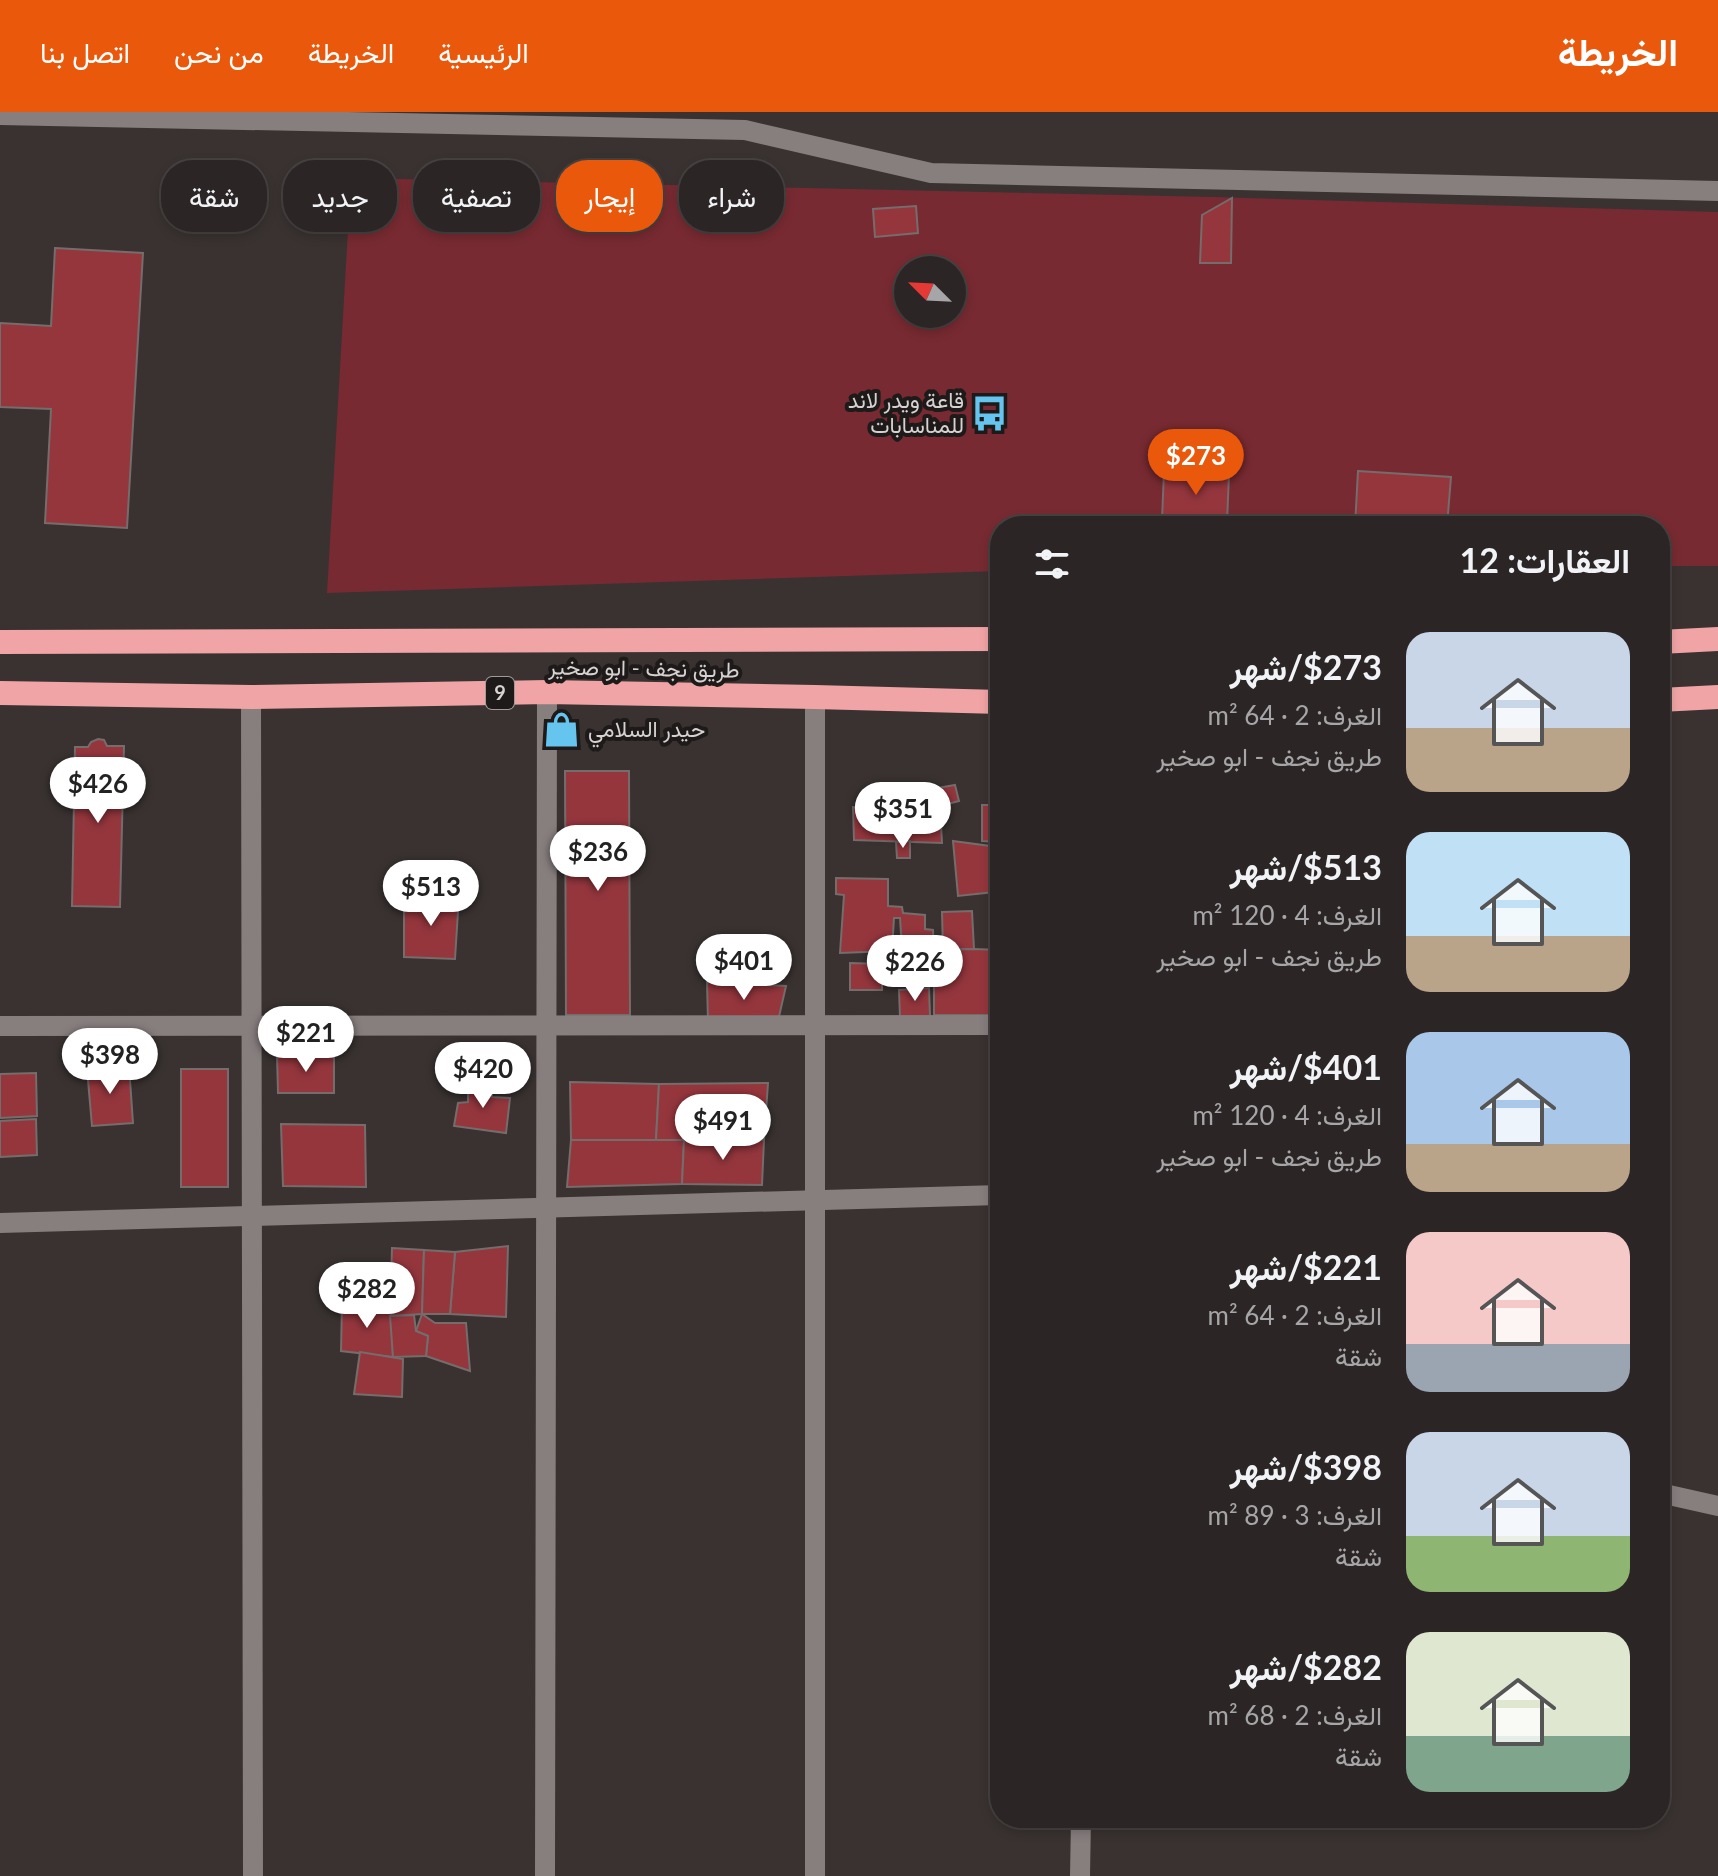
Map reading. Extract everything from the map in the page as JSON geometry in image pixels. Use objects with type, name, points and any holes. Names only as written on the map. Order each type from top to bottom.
[{"type":"highway","name":"طريق نجف - ابو صخير","points":[[0,642],[990,639]]},
{"type":"highway","points":[[1670,641],[1718,639]]},
{"type":"highway","name":"طريق نجف - ابو صخير","points":[[0,693],[251,697],[547,692],[990,702]]},
{"type":"highway","points":[[1670,699],[1718,697]]},
{"type":"street","points":[[0,115],[746,121],[931,173],[1718,191]]},
{"type":"street","points":[[545,1876],[547,692]]},
{"type":"street","points":[[251,697],[253,1876]]},
{"type":"street","points":[[815,697],[815,1876]]},
{"type":"street","points":[[0,1026],[990,1025]]},
{"type":"street","points":[[0,1223],[990,1195]]},
{"type":"street","points":[[1670,1495],[1718,1506]]},
{"type":"street","points":[[1080,1876],[1081,1828]]},
{"type":"shaded area","points":[[397,179],[413,179],[413,232],[540,232],[540,182],[556,183],[556,232],[663,232],[663,185],[679,185],[679,232],[784,232],[784,188],[1718,212],[1718,566],[1670,566],[1670,516],[990,516],[990,571],[327,593],[348,232],[397,232]]},
{"type":"building","points":[[1232,198],[1231,263],[1200,263],[1202,215]]},
{"type":"building","points":[[916,206],[918,233],[875,237],[873,209]]},
{"type":"building","points":[[55,248],[143,253],[127,528],[45,523],[51,409],[0,407],[0,323],[51,326]]},
{"type":"building","points":[[1164,471],[1229,474],[1227,516],[1162,516]]},
{"type":"building","points":[[1358,471],[1451,477],[1448,516],[1356,516]]},
{"type":"building","points":[[98,739],[104,740],[107,746],[124,746],[120,907],[72,906],[75,747],[88,747]]},
{"type":"building","points":[[565,771],[629,771],[630,1015],[566,1015]]},
{"type":"building","points":[[955,785],[959,801],[940,806],[942,843],[854,840],[853,807],[867,808],[867,814],[925,815],[926,810],[920,808],[920,791]]},
{"type":"building","points":[[982,805],[990,805],[990,841],[982,841]]},
{"type":"building","points":[[910,841],[910,858],[897,858],[896,842]]},
{"type":"building","points":[[953,841],[990,846],[990,892],[958,896]]},
{"type":"building","points":[[836,878],[888,879],[888,906],[902,907],[903,913],[925,915],[925,929],[933,930],[934,950],[902,949],[900,918],[894,918],[892,951],[840,953],[844,895],[836,894]]},
{"type":"building","points":[[404,896],[425,897],[423,910],[437,910],[438,896],[459,896],[455,959],[404,957]]},
{"type":"building","points":[[972,911],[974,949],[943,950],[942,912]]},
{"type":"building","points":[[934,950],[990,950],[990,1015],[934,1015]]},
{"type":"building","points":[[850,963],[882,964],[882,990],[850,990]]},
{"type":"building","points":[[707,982],[786,986],[778,1021],[708,1022]]},
{"type":"building","points":[[929,988],[930,1016],[900,1017],[899,990]]},
{"type":"building","points":[[334,1054],[334,1093],[278,1093],[277,1055]]},
{"type":"building","points":[[129,1066],[133,1123],[92,1126],[87,1069]]},
{"type":"building","points":[[181,1069],[228,1069],[228,1187],[181,1187]]},
{"type":"building","points":[[36,1073],[37,1116],[0,1118],[0,1074]]},
{"type":"building","points":[[570,1082],[659,1084],[656,1140],[571,1140]]},
{"type":"building","points":[[492,1083],[492,1097],[510,1098],[506,1133],[454,1126],[458,1103],[468,1102],[468,1084]]},
{"type":"building","points":[[768,1083],[764,1140],[656,1140],[659,1084]]},
{"type":"building","points":[[36,1119],[37,1155],[0,1157],[0,1121]]},
{"type":"building","points":[[281,1124],[365,1125],[366,1187],[283,1186]]},
{"type":"building","points":[[571,1140],[684,1140],[682,1184],[567,1187]]},
{"type":"building","points":[[684,1140],[764,1140],[762,1185],[682,1184]]},
{"type":"building","points":[[508,1246],[506,1317],[450,1314],[455,1252]]},
{"type":"building","points":[[392,1248],[424,1250],[422,1314],[390,1316]]},
{"type":"building","points":[[424,1250],[455,1252],[450,1314],[422,1314]]},
{"type":"building","points":[[342,1303],[391,1306],[393,1357],[341,1351]]},
{"type":"building","points":[[422,1314],[435,1323],[466,1323],[470,1371],[426,1356],[428,1336],[416,1331]]},
{"type":"building","points":[[414,1315],[416,1331],[428,1336],[426,1356],[393,1357],[390,1316]]},
{"type":"building","points":[[360,1352],[403,1359],[402,1397],[354,1394]]},
{"type":"place","name":"قاعة ويدر لاند للمناسابات","points":[[990,413]]},
{"type":"place","name":"حيدر السلامي","points":[[562,729]]}]
